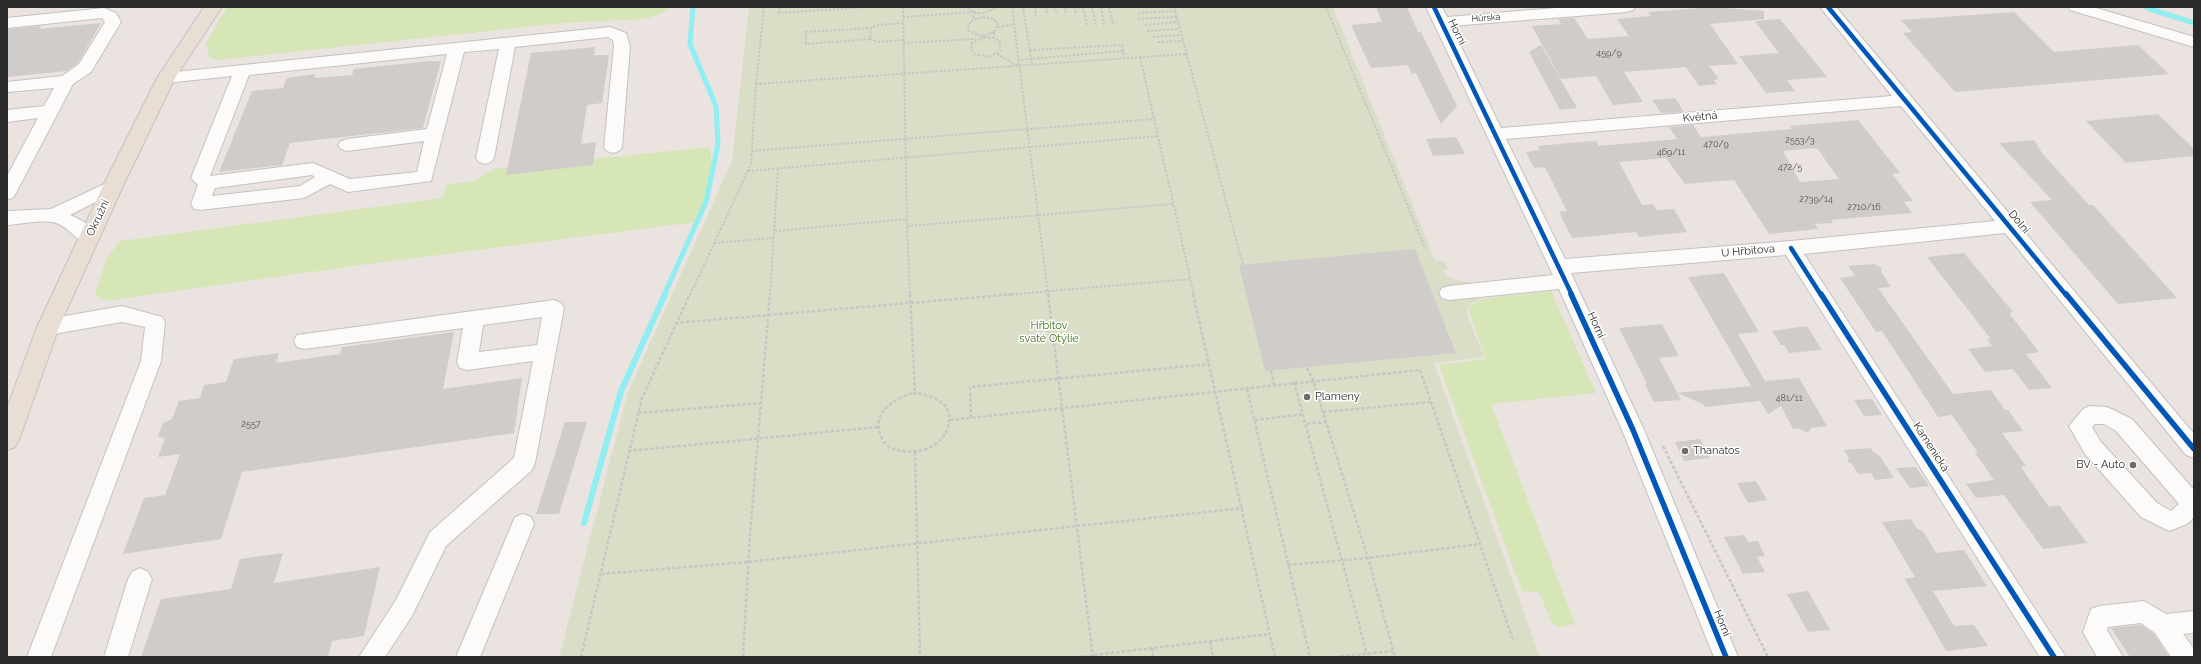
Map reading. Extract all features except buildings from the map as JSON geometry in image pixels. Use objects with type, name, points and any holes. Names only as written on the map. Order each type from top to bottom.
[{"type":"main road","name":"Okružní","points":[[7,440],[48,326],[113,186],[166,78],[213,7]]},
{"type":"street","name":"Hůrská","points":[[1437,14],[1628,7]]},
{"type":"street","name":"Dolní","points":[[1828,7],[2194,449]]},
{"type":"street","points":[[2076,7],[2194,42]]},
{"type":"street","points":[[7,23],[104,13],[110,16],[113,22],[85,68],[66,81],[7,193]]},
{"type":"street","name":"Horní","points":[[1437,14],[1562,274],[1633,430],[1726,657]]},
{"type":"street","points":[[166,78],[610,32],[620,38],[622,46],[613,147]]},
{"type":"street","points":[[485,158],[508,43]]},
{"type":"street","points":[[243,70],[200,178],[208,183],[313,170],[330,176],[348,186],[425,177],[434,134],[457,48]]},
{"type":"street","points":[[7,87],[66,81]]},
{"type":"street","name":"Květná","points":[[1495,134],[1905,100]]},
{"type":"street","points":[[7,116],[50,111]]},
{"type":"street","points":[[347,145],[434,134]]},
{"type":"street","points":[[7,218],[54,215],[113,186]]},
{"type":"street","points":[[54,215],[72,223],[89,237]]},
{"type":"street","name":"U Hřbitova","points":[[1449,294],[1562,274],[1790,248],[2009,226]]},
{"type":"street","name":"Kamenická","points":[[1790,248],[2054,657]]},
{"type":"street","points":[[304,341],[554,308],[524,463],[438,539],[404,608],[371,657]]},
{"type":"street","points":[[39,657],[151,361],[155,322],[122,314],[48,326]]},
{"type":"street","points":[[474,319],[466,362],[545,352]]},
{"type":"street","points":[[2090,416],[2107,416],[2124,425],[2193,503],[2183,516],[2169,521],[2149,510],[2093,448],[2080,426],[2090,416]]},
{"type":"street","points":[[468,657],[523,524]]},
{"type":"street","points":[[116,657],[140,579]]},
{"type":"street","points":[[2111,657],[2095,632],[2099,616],[2144,612],[2179,641],[2194,622]]},
{"type":"path","points":[[581,657],[628,451],[642,398],[675,324],[751,164],[756,84],[764,7]]},
{"type":"path","points":[[780,7],[779,13],[867,7]]},
{"type":"path","points":[[902,7],[905,139],[907,158],[907,226],[912,304],[915,393]]},
{"type":"path","points":[[967,7],[974,12]]},
{"type":"path","points":[[903,17],[988,12],[995,7]]},
{"type":"path","points":[[1012,7],[1015,24],[1017,60],[1030,148],[1093,656]]},
{"type":"path","points":[[1023,7],[1032,64]]},
{"type":"path","points":[[1035,7],[1036,16]]},
{"type":"path","points":[[1046,7],[1047,16]]},
{"type":"path","points":[[1055,7],[1057,15]]},
{"type":"path","points":[[1065,7],[1066,14]]},
{"type":"path","points":[[1075,7],[1076,14]]},
{"type":"path","points":[[1083,7],[1087,26]]},
{"type":"path","points":[[1092,7],[1096,25]]},
{"type":"path","points":[[1101,7],[1104,25]]},
{"type":"path","points":[[1110,7],[1113,24]]},
{"type":"path","points":[[1174,7],[1243,265]]},
{"type":"path","points":[[1326,7],[1424,248]]},
{"type":"path","points":[[1138,13],[1175,11]]},
{"type":"path","points":[[974,12],[968,28],[976,35],[985,35],[994,32],[998,27],[1015,24]]},
{"type":"path","points":[[988,12],[990,17]]},
{"type":"path","points":[[972,20],[981,17],[990,17],[997,21],[998,27]]},
{"type":"path","points":[[1138,19],[1176,17]]},
{"type":"path","points":[[1145,25],[1178,22]]},
{"type":"path","points":[[903,23],[878,25],[871,28],[806,32],[806,44],[870,39],[878,42],[976,40],[984,37],[994,38],[1002,45],[997,54],[988,57],[975,54],[971,49],[976,40],[976,35]]},
{"type":"path","points":[[870,39],[869,34],[871,28]]},
{"type":"path","points":[[1147,31],[1179,29]]},
{"type":"path","points":[[994,32],[994,38]]},
{"type":"path","points":[[1152,37],[1181,35]]},
{"type":"path","points":[[1158,42],[1183,41]]},
{"type":"path","points":[[1030,50],[1122,45],[1124,57]]},
{"type":"path","points":[[1017,60],[1123,51]]},
{"type":"path","points":[[997,54],[1018,65]]},
{"type":"path","points":[[756,84],[1124,57],[1186,54]]},
{"type":"path","points":[[1140,57],[1156,119],[1173,204],[1243,508],[1275,657]]},
{"type":"path","points":[[751,151],[1156,119]]},
{"type":"path","points":[[747,171],[1159,136]]},
{"type":"path","points":[[743,657],[747,562],[775,238],[778,169]]},
{"type":"path","points":[[907,226],[1173,204]]},
{"type":"path","points":[[775,231],[908,219]]},
{"type":"path","points":[[713,243],[775,238]]},
{"type":"path","points":[[675,324],[912,304],[1047,290],[1190,279]]},
{"type":"path","points":[[972,418],[970,387],[1210,364]]},
{"type":"path","points":[[1307,368],[1313,380],[1368,558],[1395,657]]},
{"type":"path","points":[[950,420],[1247,389],[1274,384],[1420,370],[1513,640]]},
{"type":"path","points":[[1271,371],[1274,384]]},
{"type":"path","points":[[1294,382],[1307,424],[1367,654]]},
{"type":"path","points":[[1247,389],[1310,657]]},
{"type":"path","points":[[915,393],[925,393],[938,398],[947,409],[950,420],[947,432],[931,447],[915,452],[899,450],[888,445],[881,437],[878,427],[879,416],[890,402],[900,396],[915,393]]},
{"type":"path","points":[[1323,412],[1430,402]]},
{"type":"path","points":[[638,413],[761,403]]},
{"type":"path","points":[[1255,420],[1304,414]]},
{"type":"path","points":[[1307,424],[1326,422]]},
{"type":"path","points":[[628,451],[878,427]]},
{"type":"path","points":[[1662,444],[1768,657]]},
{"type":"path","points":[[915,452],[920,657]]},
{"type":"path","points":[[601,574],[747,562],[1243,508]]},
{"type":"path","points":[[1288,565],[1368,558],[1480,544]]},
{"type":"path","points":[[1078,657],[1270,634]]},
{"type":"path","points":[[1210,641],[1213,657]]},
{"type":"path","points":[[1152,648],[1153,657]]},
{"type":"path","points":[[1335,657],[1394,651]]},
{"type":"green space","points":[[227,7],[670,7],[660,14],[645,19],[563,23],[218,60],[210,58],[206,43]]},
{"type":"green space","name":"Hřbitov svaté Otýlie","points":[[749,7],[1333,7],[1435,261],[1444,261],[1448,269],[1443,270],[1452,278],[1462,282],[1470,282],[1478,301],[1470,304],[1467,309],[1468,317],[1484,357],[1434,363],[1540,657],[559,657],[628,392],[732,161]]},
{"type":"green space","points":[[710,147],[712,167],[710,186],[705,204],[696,222],[361,265],[106,301],[99,298],[95,293],[107,258],[120,241],[443,198],[446,185],[474,181],[495,169]]},
{"type":"green space","points":[[1551,291],[1596,393],[1491,404],[1575,624],[1558,627],[1551,621],[1539,592],[1522,591],[1439,365],[1486,359],[1468,309],[1471,305],[1480,301],[1479,299]]},
{"type":"waterway","points":[[664,295],[706,202],[718,144],[716,106],[690,44],[693,7]]},
{"type":"waterway","points":[[2147,8],[2194,23]]},
{"type":"waterway","points":[[584,523],[621,391],[665,294]]},
{"type":"cycle path","points":[[1434,7],[1559,267],[1633,430],[1726,657]]},
{"type":"cycle path","points":[[1828,7],[2194,449]]},
{"type":"cycle path","points":[[1791,248],[2054,657]]},
{"type":"place","name":"Plameny","points":[[1307,397]]},
{"type":"place","name":"Thanatos","points":[[1685,451]]},
{"type":"place","name":"BV - Auto","points":[[2133,465]]}]
